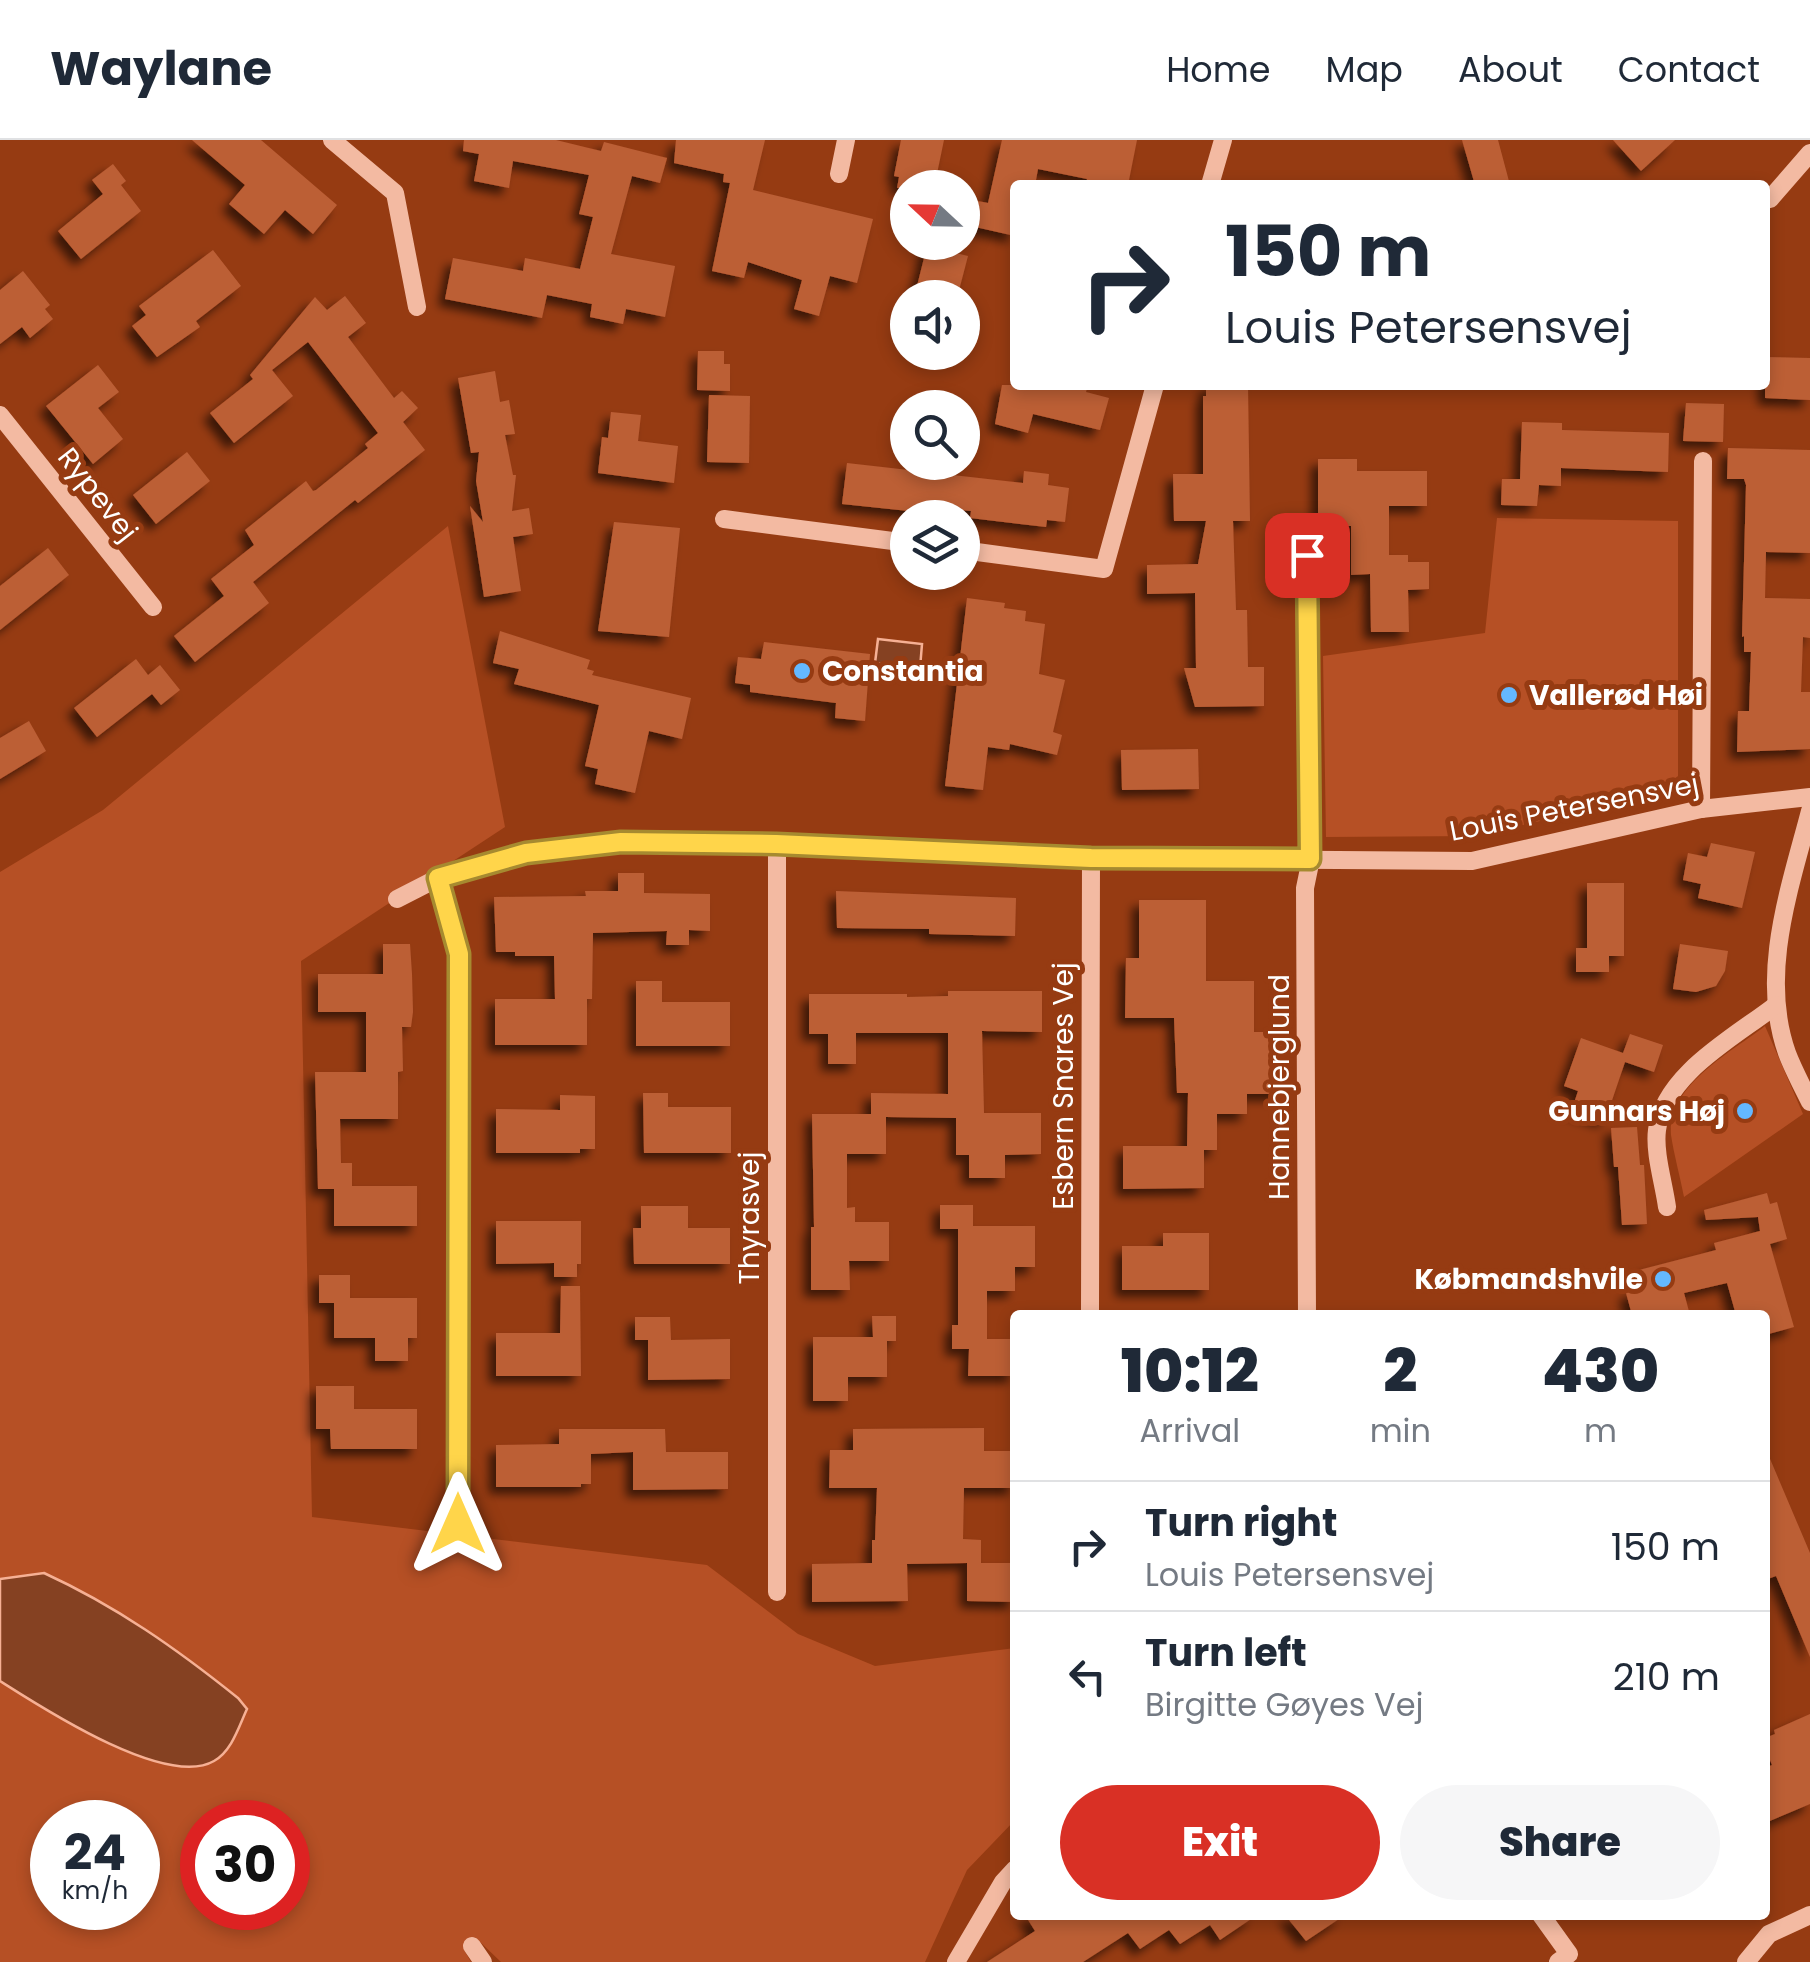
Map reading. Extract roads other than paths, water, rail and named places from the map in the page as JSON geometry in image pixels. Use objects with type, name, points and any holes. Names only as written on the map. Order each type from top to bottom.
[{"type":"street","points":[[332,140],[395,193],[417,306]]},
{"type":"street","points":[[839,174],[846,140]]},
{"type":"street","points":[[1211,180],[1223,140]]},
{"type":"street","points":[[1770,199],[1810,153]]},
{"type":"street","points":[[980,552],[1104,569],[1153,390]]},
{"type":"street","name":"Rypevej","points":[[0,414],[153,607]]},
{"type":"street","points":[[1701,809],[1703,462]]},
{"type":"street","points":[[724,519],[890,541]]},
{"type":"street","name":"Hannebjerglund","points":[[1307,555],[1310,859],[1305,888],[1307,1310]]},
{"type":"street","name":"Louis Petersensvej","points":[[397,899],[438,878],[526,853],[621,842],[776,844],[1091,858],[1472,861],[1701,809],[1810,797]]},
{"type":"street","points":[[1810,812],[1780,926],[1776,1005],[1787,1052],[1810,1102]]},
{"type":"street","name":"Thyrasvej","points":[[776,844],[777,1592]]},
{"type":"street","name":"Esbern Snares Vej","points":[[1090,1310],[1091,858]]},
{"type":"street","points":[[438,878],[459,954],[458,1524]]},
{"type":"street","points":[[1667,1207],[1656,1132],[1665,1104],[1680,1079],[1776,1005]]},
{"type":"street","points":[[956,1962],[1010,1874]]},
{"type":"street","points":[[1746,1962],[1768,1934],[1810,1915]]},
{"type":"street","points":[[1544,1920],[1567,1959]]},
{"type":"street","points":[[472,1946],[483,1962]]},
{"type":"place","name":"Constantia","points":[[802,671]]},
{"type":"place","name":"Vallerød Høi","points":[[1509,695]]},
{"type":"place","name":"Gunnars Høj","points":[[1745,1111]]},
{"type":"place","name":"Købmandshvile","points":[[1663,1279]]}]
